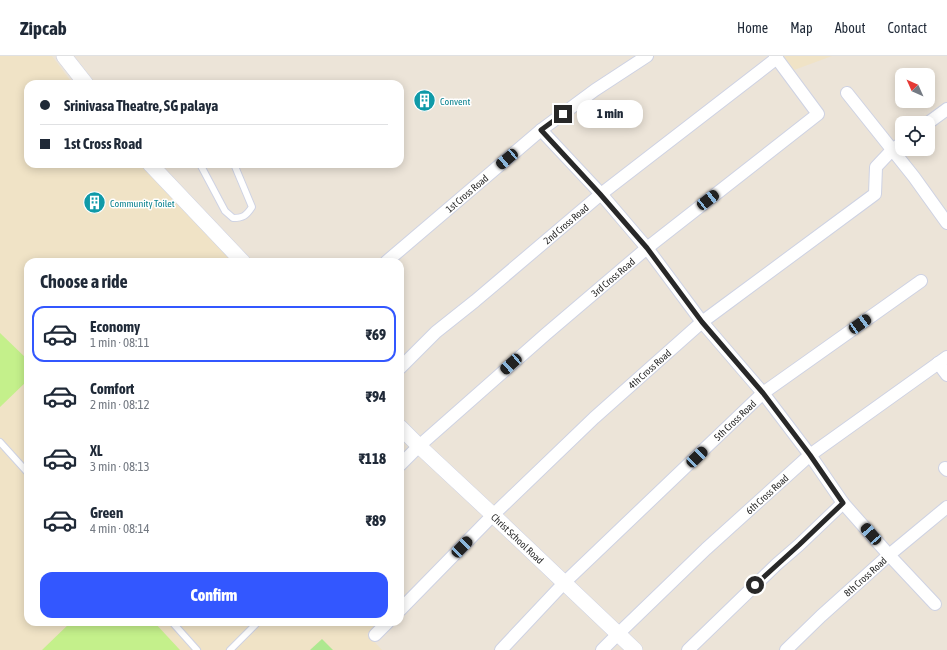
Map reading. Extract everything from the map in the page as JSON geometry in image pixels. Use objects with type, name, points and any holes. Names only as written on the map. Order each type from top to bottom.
[{"type":"street","points":[[64,56],[83,80]]},
{"type":"street","name":"1st Cross Road","points":[[391,258],[541,130],[595,90],[646,56]]},
{"type":"street","name":"2nd Cross Road","points":[[404,364],[436,332],[475,301],[600,194],[776,57]]},
{"type":"street","name":"3rd Cross Road","points":[[404,461],[546,334],[647,248],[818,114],[776,57]]},
{"type":"street","points":[[847,93],[895,144]]},
{"type":"street","points":[[935,118],[947,109]]},
{"type":"street","points":[[541,130],[647,248],[702,322],[763,393],[810,455],[843,503],[935,604]]},
{"type":"street","name":"4th Cross Road","points":[[404,606],[493,515],[594,418],[702,322],[875,194],[876,167],[895,148]]},
{"type":"street","points":[[902,156],[914,177],[947,223]]},
{"type":"street","points":[[154,168],[239,258]]},
{"type":"street","name":"5th Cross Road","points":[[501,650],[564,583],[763,393],[921,281]]},
{"type":"street","points":[[943,360],[947,375]]},
{"type":"street","name":"6th Cross Road","points":[[602,650],[706,549],[810,455],[943,360]]},
{"type":"street","name":"Christ School Road","points":[[404,431],[634,650]]},
{"type":"street","points":[[688,650],[843,503]]},
{"type":"street","name":"8th Cross Road","points":[[786,650],[821,616],[889,555],[947,507]]},
{"type":"street","points":[[375,635],[384,626]]},
{"type":"lane","points":[[202,168],[225,211],[232,218],[241,218],[248,214],[252,207],[236,168]]},
{"type":"lane","points":[[0,442],[24,469]]},
{"type":"lane","points":[[176,626],[197,650]]},
{"type":"lane","points":[[230,650],[254,626]]},
{"type":"shaded area","points":[[0,56],[52,56],[70,80],[24,80],[24,168],[143,168],[229,258],[24,258],[24,626],[374,626],[367,634],[382,650],[0,650]]},
{"type":"shaded area","points":[[781,56],[832,56],[794,70]]},
{"type":"green space","points":[[0,333],[24,356],[24,384],[0,407]]},
{"type":"green space","points":[[67,626],[158,626],[180,650],[42,650]]},
{"type":"green space","points":[[322,639],[333,650],[310,650]]},
{"type":"place","name":"Convent","points":[[424,101]]},
{"type":"place","name":"Community Toilet","points":[[94,203]]},
{"type":"route","points":[[563,114],[541,130],[647,248],[702,322],[763,393],[810,455],[843,503],[755,585]]}]
